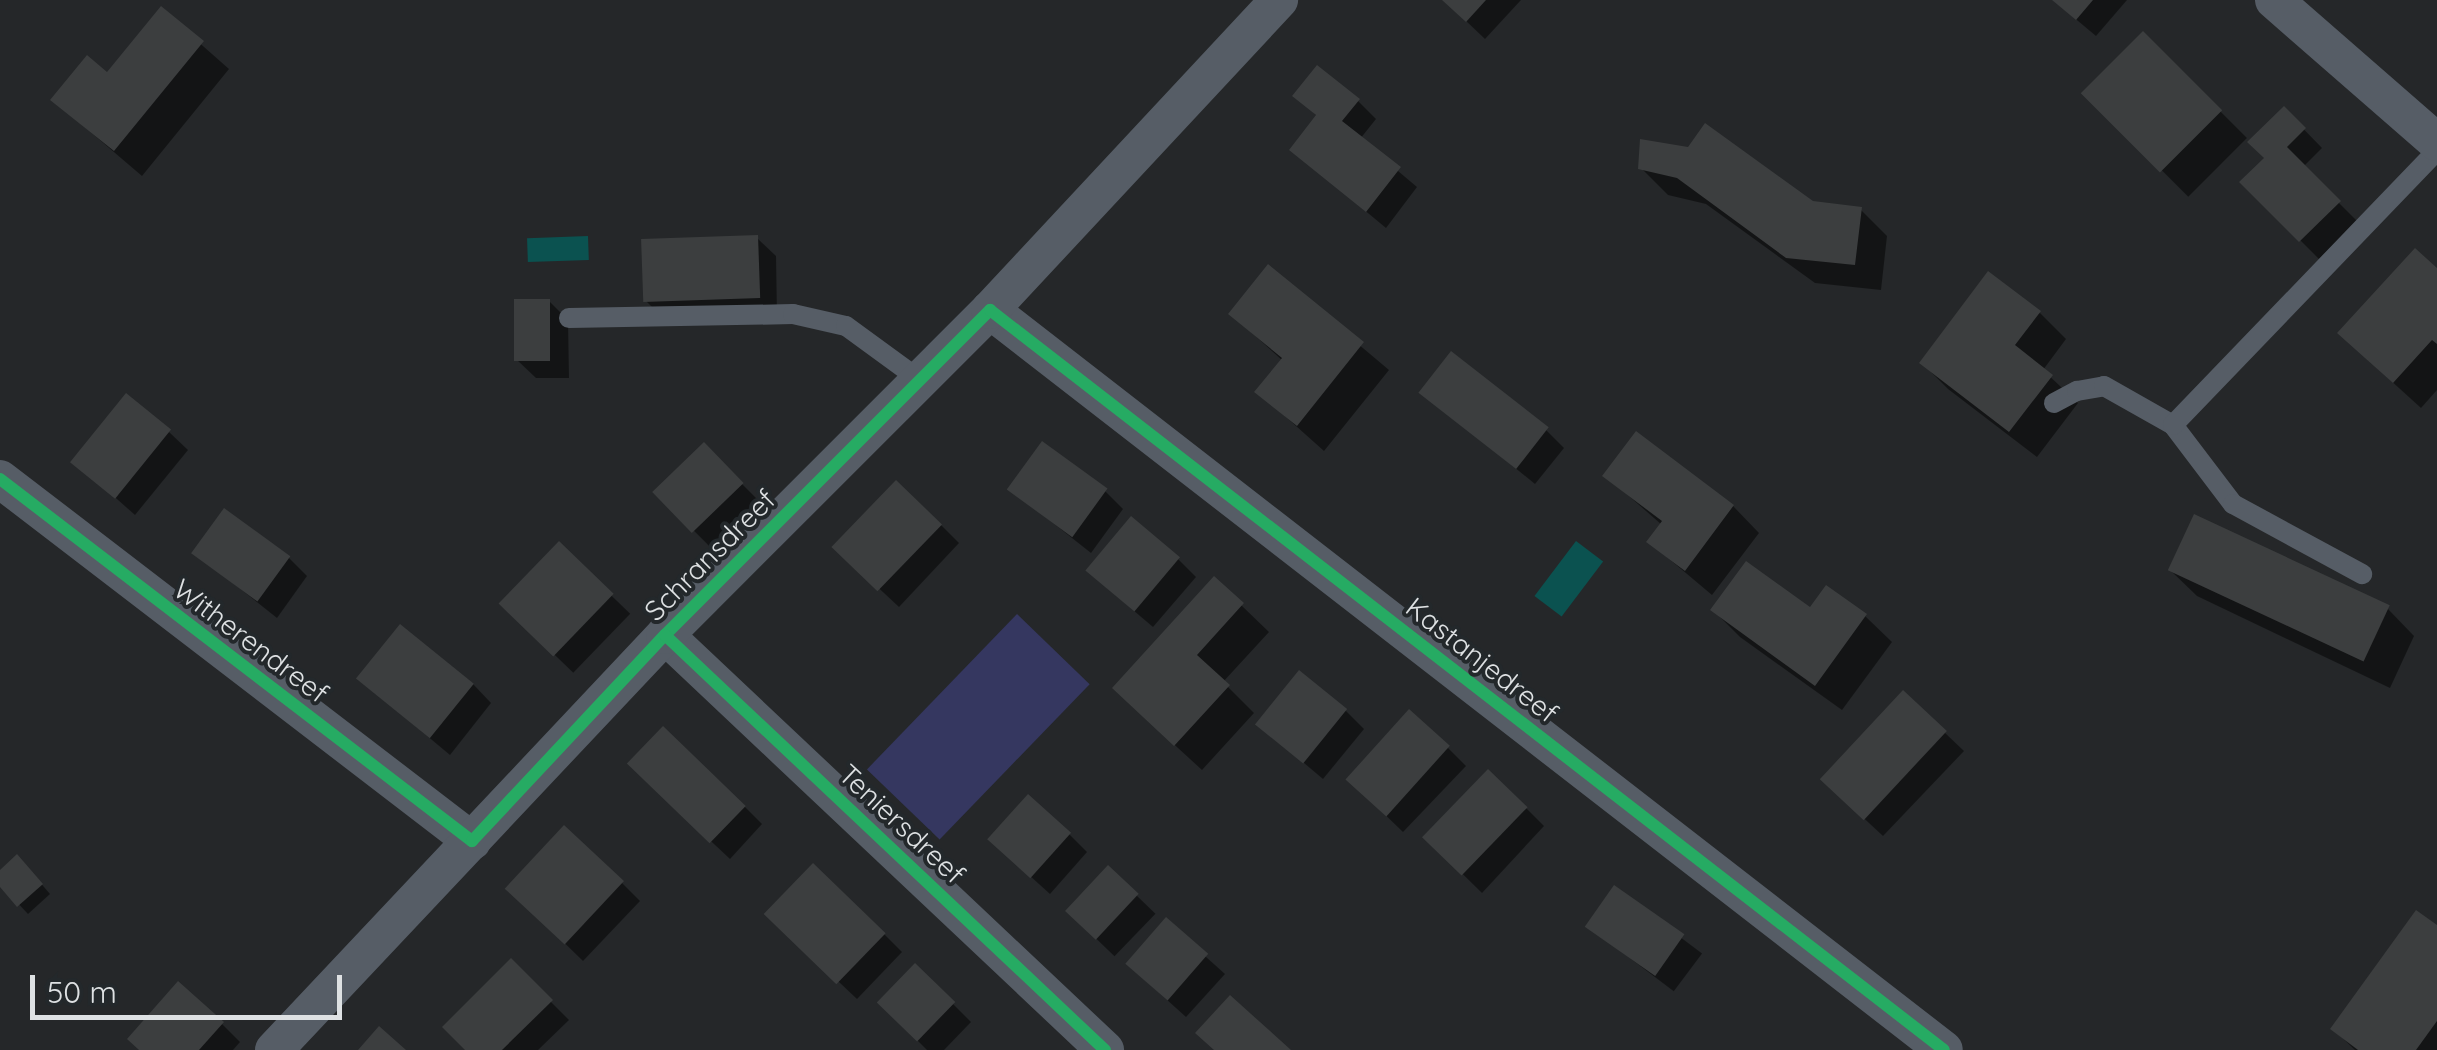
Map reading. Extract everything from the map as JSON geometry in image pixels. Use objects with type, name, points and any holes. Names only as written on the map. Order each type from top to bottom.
[{"type":"street","name":"Schransdreef","points":[[274,1050],[665,634],[990,310],[1279,0]]},
{"type":"street","points":[[2274,0],[2437,142]]},
{"type":"street","name":"Kastanjedreef","points":[[990,310],[1944,1050]]},
{"type":"street","name":"Witherendreef","points":[[0,480],[472,841]]},
{"type":"street","name":"Teniersdreef","points":[[665,634],[1105,1050]]},
{"type":"lane","points":[[2173,425],[2437,151]]},
{"type":"lane","points":[[570,318],[793,314],[846,326],[920,380]]},
{"type":"lane","points":[[2054,403],[2077,391],[2104,386],[2173,425],[2233,504],[2362,574]]},
{"type":"shaded area","points":[[588,236],[589,260],[528,262],[527,238]]},
{"type":"shaded area","points":[[1576,541],[1603,561],[1562,617],[1534,596]]},
{"type":"shaded area","points":[[1017,614],[1090,684],[940,840],[867,769]]},
{"type":"building","points":[[1442,0],[1486,0],[1466,22]]},
{"type":"building","points":[[2052,0],[2093,0],[2076,20]]},
{"type":"building","points":[[161,6],[204,41],[114,151],[50,100],[87,55],[107,72]]},
{"type":"building","points":[[2143,31],[2222,110],[2160,172],[2081,93]]},
{"type":"building","points":[[1317,65],[1360,99],[1342,121],[1401,167],[1366,212],[1289,150],[1316,115],[1292,96]]},
{"type":"building","points":[[2284,106],[2306,128],[2287,147],[2341,201],[2299,242],[2239,182],[2264,158],[2247,142]]},
{"type":"building","points":[[1705,123],[1813,201],[1862,207],[1855,265],[1786,258],[1677,178],[1638,169],[1640,139],[1688,147]]},
{"type":"building","points":[[758,235],[760,298],[643,302],[641,239]]},
{"type":"building","points":[[2415,248],[2437,268],[2437,344],[2432,340],[2393,383],[2337,333]]},
{"type":"building","points":[[1268,264],[1364,342],[1297,426],[1254,392],[1282,358],[1228,314]]},
{"type":"building","points":[[1988,271],[2041,311],[2015,345],[2053,375],[2009,432],[1919,363]]},
{"type":"building","points":[[514,299],[550,299],[550,361],[514,361]]},
{"type":"building","points":[[1451,351],[1549,427],[1516,469],[1418,393]]},
{"type":"building","points":[[126,393],[171,430],[115,499],[70,462]]},
{"type":"building","points":[[1636,431],[1734,505],[1685,571],[1646,542],[1662,521],[1602,476]]},
{"type":"building","points":[[1042,441],[1108,489],[1072,537],[1007,490]]},
{"type":"building","points":[[704,442],[744,483],[692,533],[652,492]]},
{"type":"building","points":[[896,480],[942,524],[877,591],[831,547]]},
{"type":"building","points":[[224,508],[290,556],[257,602],[191,553]]},
{"type":"building","points":[[2194,514],[2390,605],[2364,661],[2168,570]]},
{"type":"building","points":[[1131,516],[1180,557],[1134,612],[1085,570]]},
{"type":"building","points":[[559,541],[614,594],[553,656],[499,604]]},
{"type":"building","points":[[1746,561],[1810,607],[1826,585],[1867,614],[1815,686],[1710,610]]},
{"type":"building","points":[[1214,576],[1244,603],[1197,655],[1230,685],[1174,746],[1112,688]]},
{"type":"building","points":[[400,624],[474,684],[430,738],[356,678]]},
{"type":"building","points":[[1299,670],[1347,709],[1303,763],[1255,724]]},
{"type":"building","points":[[1903,690],[1947,731],[1864,820],[1820,779]]},
{"type":"building","points":[[1409,709],[1450,746],[1386,816],[1345,780]]},
{"type":"building","points":[[663,726],[746,806],[710,843],[627,763]]},
{"type":"building","points":[[1488,769],[1528,807],[1462,876],[1422,837]]},
{"type":"building","points":[[1028,794],[1071,833],[1030,878],[987,839]]},
{"type":"building","points":[[564,825],[624,881],[565,945],[505,889]]},
{"type":"building","points":[[17,854],[43,884],[17,907],[0,887],[0,870]]},
{"type":"building","points":[[813,863],[886,933],[836,984],[764,914]]},
{"type":"building","points":[[1108,865],[1139,894],[1096,940],[1065,911]]},
{"type":"building","points":[[1614,885],[1684,934],[1655,976],[1585,927]]},
{"type":"building","points":[[2416,910],[2437,925],[2437,1021],[2416,1050],[2358,1050],[2330,1029]]},
{"type":"building","points":[[1166,917],[1208,954],[1168,1001],[1125,964]]},
{"type":"building","points":[[511,958],[553,1000],[502,1050],[465,1050],[442,1027]]},
{"type":"building","points":[[915,963],[955,1002],[917,1041],[877,1003]]},
{"type":"building","points":[[178,981],[224,1022],[199,1050],[139,1050],[127,1039]]},
{"type":"building","points":[[1230,995],[1291,1050],[1214,1050],[1195,1033]]},
{"type":"building","points":[[379,1026],[406,1050],[358,1050]]},
{"type":"cycle path","points":[[0,479],[472,841],[665,635],[990,310],[1944,1050]]},
{"type":"cycle path","points":[[665,635],[1105,1050]]}]
